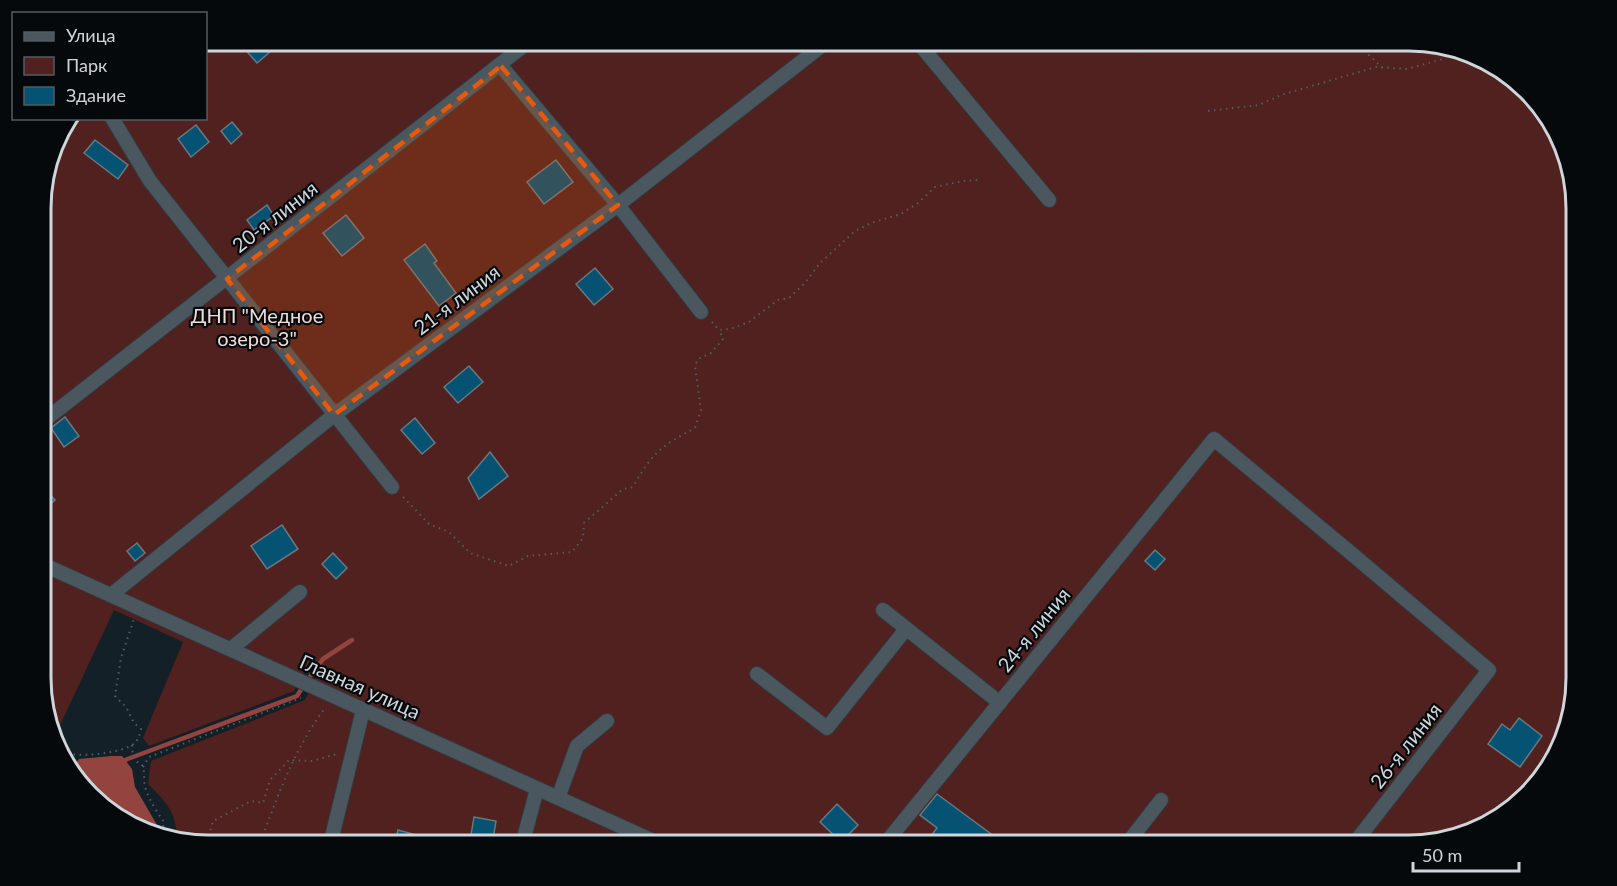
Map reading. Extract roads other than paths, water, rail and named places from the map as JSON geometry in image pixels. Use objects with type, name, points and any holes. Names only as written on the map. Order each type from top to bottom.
[{"type":"street","name":"20-я линия","points":[[51,415],[518,51]]},
{"type":"street","name":"21-я линия","points":[[111,595],[334,415],[618,205],[815,51]]},
{"type":"street","points":[[925,51],[1049,200]]},
{"type":"street","points":[[501,66],[618,205],[701,312]]},
{"type":"street","points":[[113,120],[150,181],[392,487]]},
{"type":"street","name":"26-я линия","points":[[1214,440],[1489,670],[1361,835]]},
{"type":"street","name":"24-я линия","points":[[892,835],[1214,440]]},
{"type":"street","name":"Главная улица","points":[[51,568],[638,835]]},
{"type":"street","points":[[231,650],[300,592]]},
{"type":"street","points":[[883,610],[1000,703]]},
{"type":"street","points":[[757,674],[827,728],[906,628]]},
{"type":"street","points":[[332,835],[363,710]]},
{"type":"street","points":[[558,798],[577,746],[607,721]]},
{"type":"street","points":[[525,835],[537,789]]},
{"type":"street","points":[[1134,835],[1161,800]]},
{"type":"waterway","points":[[309,678],[323,659],[352,640]]},
{"type":"waterway","points":[[122,765],[125,760],[297,696],[302,688]]},
{"type":"park label","name":"ДНП \"Медное озеро-3\"","points":[[257,328]]}]
